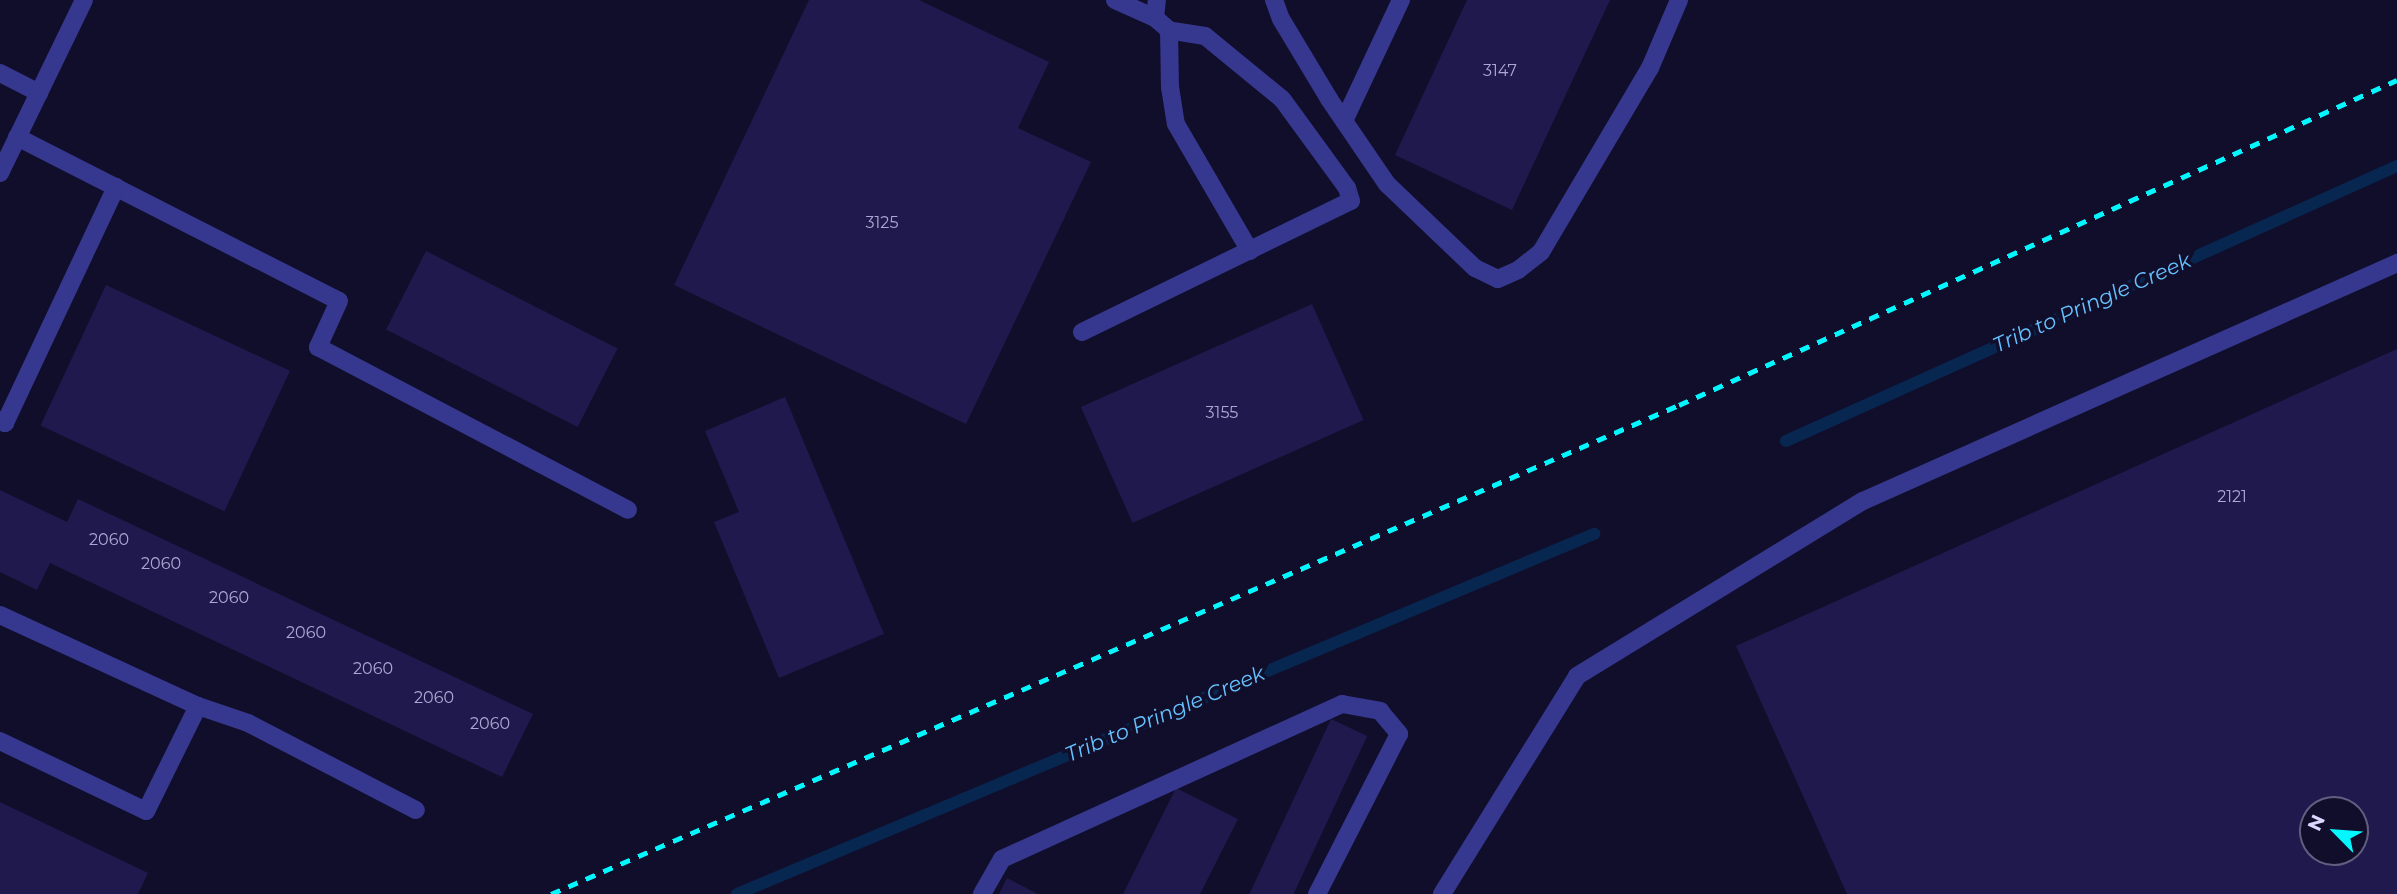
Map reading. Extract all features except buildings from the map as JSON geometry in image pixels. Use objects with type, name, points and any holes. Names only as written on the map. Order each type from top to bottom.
[{"type":"street","points":[[0,173],[84,0]]},
{"type":"street","points":[[1115,0],[1156,9],[1169,30],[1170,88],[1176,124],[1250,251]]},
{"type":"street","points":[[1274,0],[1281,19],[1344,121],[1387,184],[1475,268],[1498,279],[1518,270],[1541,252],[1650,68],[1679,0]]},
{"type":"street","points":[[1344,121],[1401,0]]},
{"type":"street","points":[[1082,332],[1350,201],[1350,196],[1282,99],[1205,36],[1169,30]]},
{"type":"street","points":[[0,73],[39,93]]},
{"type":"street","points":[[17,137],[339,301],[318,347],[628,510]]},
{"type":"street","points":[[0,420],[5,423],[116,187]]},
{"type":"street","points":[[1442,894],[1577,676],[1863,501],[2397,263]]},
{"type":"street","points":[[0,615],[198,706],[248,723],[416,810]]},
{"type":"street","points":[[982,894],[1002,859],[1342,704],[1380,711],[1398,734],[1317,894]]},
{"type":"street","points":[[0,741],[146,811],[198,706]]},
{"type":"waterway","name":"Trib to Pringle Creek","points":[[1786,441],[2397,166]]},
{"type":"waterway","name":"Trib to Pringle Creek","points":[[737,894],[1594,534]]},
{"type":"railway","points":[[551,894],[1679,405],[2397,80]]}]
